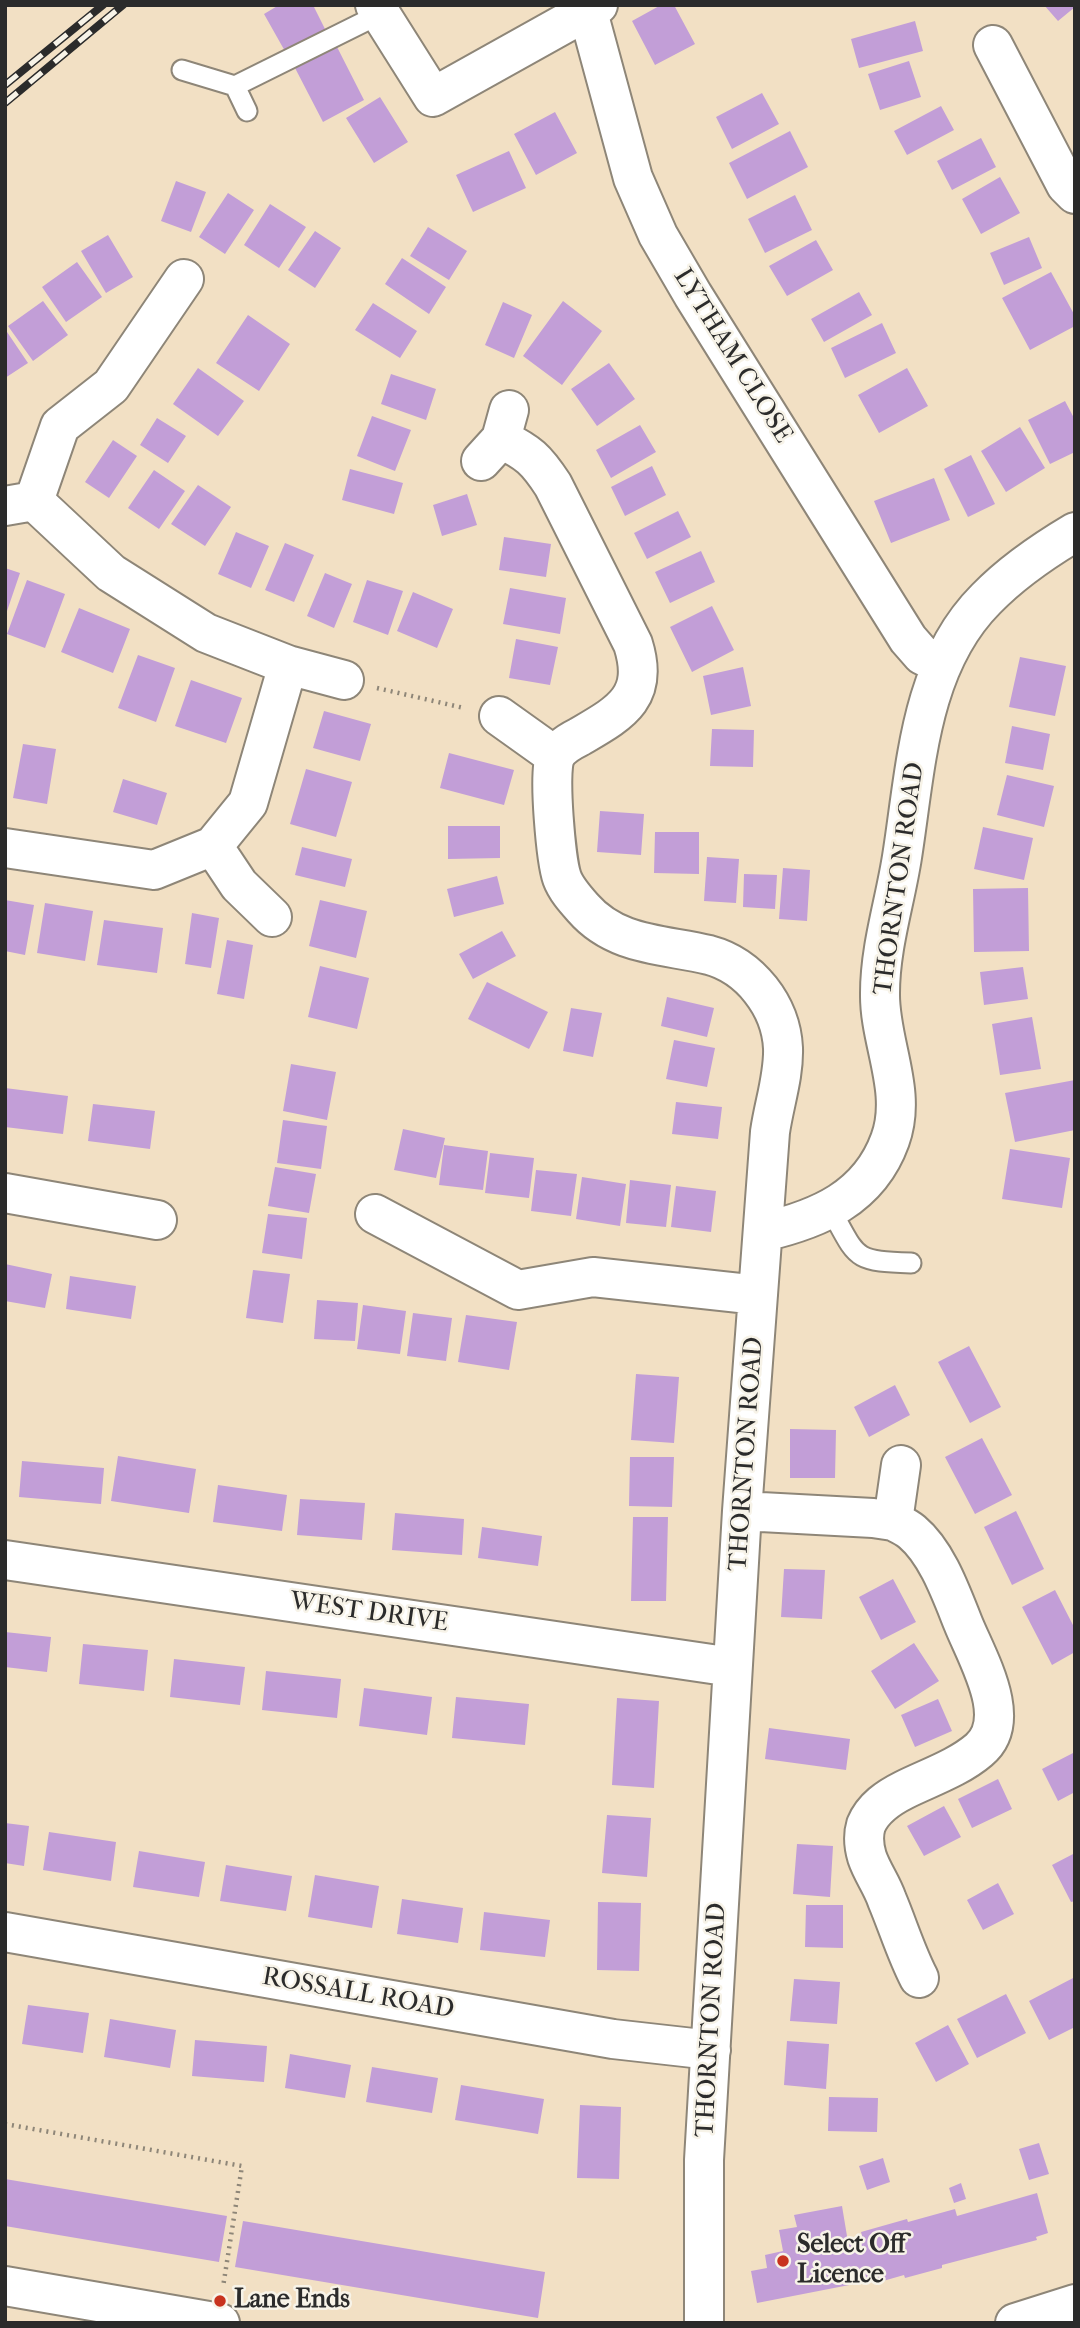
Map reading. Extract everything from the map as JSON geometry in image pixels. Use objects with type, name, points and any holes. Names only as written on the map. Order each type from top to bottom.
[{"type":"street","name":"LYTHAM CLOSE","points":[[377,9],[433,97],[593,8],[633,178],[658,235],[700,307],[908,639],[922,655],[942,665]]},
{"type":"street","points":[[993,45],[1066,185],[1075,194]]},
{"type":"street","points":[[184,279],[111,386],[60,426],[20,503],[111,573],[206,633],[288,665],[344,680]]},
{"type":"street","points":[[497,437],[525,451],[538,463],[554,485],[637,657],[639,672],[636,688],[628,704],[615,716],[566,744],[555,756],[552,773],[558,864],[563,880],[573,898],[601,925],[621,936],[642,944],[710,956],[729,963],[747,976],[762,992],[772,1007],[779,1026],[783,1047],[782,1069],[770,1132],[763,1233]]},
{"type":"street","name":"THORNTON ROAD","points":[[704,2323],[704,2160],[732,1667],[763,1233],[802,1223],[831,1210],[853,1193],[876,1168],[890,1139],[895,1112],[895,1084],[879,994],[882,961],[931,690],[966,623],[984,600],[1019,570],[1075,532]]},
{"type":"street","points":[[5,848],[154,870],[213,846],[248,803],[288,665]]},
{"type":"street","points":[[499,716],[555,756]]},
{"type":"street","points":[[213,846],[239,885],[272,917]]},
{"type":"street","points":[[5,1193],[157,1220]]},
{"type":"street","points":[[375,1214],[518,1290],[593,1277],[758,1295]]},
{"type":"street","points":[[893,1521],[901,1465]]},
{"type":"street","points":[[742,1511],[873,1518],[893,1521],[910,1530],[934,1561],[959,1611],[993,1697],[995,1719],[991,1736],[980,1750],[887,1799],[874,1812],[866,1826],[864,1842],[867,1858],[887,1899],[905,1952],[921,1982]]},
{"type":"street","name":"WEST DRIVE","points":[[5,1560],[732,1667]]},
{"type":"street","name":"ROSSALL ROAD","points":[[5,1932],[613,2039],[711,2050]]},
{"type":"street","points":[[5,2286],[221,2308]]},
{"type":"street","points":[[1015,2323],[1075,2304]]},
{"type":"lane","points":[[182,70],[235,86],[377,9]]},
{"type":"lane","points":[[235,86],[247,111]]},
{"type":"lane","points":[[831,1210],[854,1253],[873,1262],[911,1264]]},
{"type":"path","points":[[344,680],[499,716]]},
{"type":"path","points":[[5,2124],[242,2166],[221,2308]]},
{"type":"building","points":[[279,5],[313,5],[326,31],[286,53],[264,14]]},
{"type":"building","points":[[661,5],[674,5],[695,44],[655,65],[632,21]]},
{"type":"building","points":[[1044,5],[1075,5],[1075,7],[1058,21]]},
{"type":"building","points":[[915,21],[923,51],[859,68],[851,39]]},
{"type":"building","points":[[336,45],[364,100],[323,122],[294,66]]},
{"type":"building","points":[[909,61],[921,97],[880,110],[868,74]]},
{"type":"building","points":[[762,93],[779,124],[732,149],[716,117]]},
{"type":"building","points":[[380,97],[408,142],[374,163],[346,118]]},
{"type":"building","points":[[941,106],[954,130],[907,155],[894,131]]},
{"type":"building","points":[[555,112],[577,153],[536,175],[514,134]]},
{"type":"building","points":[[790,131],[808,167],[747,199],[729,163]]},
{"type":"building","points":[[981,138],[996,167],[952,190],[937,161]]},
{"type":"building","points":[[509,151],[526,188],[473,212],[456,175]]},
{"type":"building","points":[[1000,177],[1020,213],[981,234],[962,199]]},
{"type":"building","points":[[176,181],[206,192],[191,232],[161,221]]},
{"type":"building","points":[[228,193],[254,210],[225,254],[199,237]]},
{"type":"building","points":[[795,195],[812,230],[765,253],[748,219]]},
{"type":"building","points":[[270,204],[306,227],[279,268],[244,245]]},
{"type":"building","points":[[428,227],[467,251],[449,280],[410,256]]},
{"type":"building","points":[[315,231],[341,248],[315,288],[288,270]]},
{"type":"building","points":[[108,235],[133,277],[106,293],[81,251]]},
{"type":"building","points":[[1029,237],[1042,268],[1004,285],[990,253]]},
{"type":"building","points":[[816,240],[833,270],[787,296],[769,266]]},
{"type":"building","points":[[402,258],[446,287],[429,314],[385,284]]},
{"type":"building","points":[[77,262],[102,297],[66,322],[42,287]]},
{"type":"building","points":[[1051,272],[1075,316],[1075,326],[1030,350],[1002,298]]},
{"type":"building","points":[[859,292],[872,315],[824,342],[811,319]]},
{"type":"building","points":[[43,301],[68,335],[33,361],[8,326]]},
{"type":"building","points":[[563,301],[602,331],[562,385],[523,356]]},
{"type":"building","points":[[503,302],[532,315],[514,358],[485,345]]},
{"type":"building","points":[[373,303],[417,331],[400,358],[355,330]]},
{"type":"building","points":[[248,315],[290,344],[259,391],[216,363]]},
{"type":"building","points":[[882,323],[896,353],[845,378],[831,348]]},
{"type":"building","points":[[5,329],[28,363],[5,378]]},
{"type":"building","points":[[609,363],[635,399],[597,426],[571,389]]},
{"type":"building","points":[[198,368],[244,401],[218,436],[173,404]]},
{"type":"building","points":[[907,368],[928,406],[879,433],[858,395]]},
{"type":"building","points":[[391,374],[436,389],[426,420],[381,404]]},
{"type":"building","points":[[1065,401],[1075,420],[1075,452],[1050,464],[1028,420]]},
{"type":"building","points":[[372,416],[411,430],[395,471],[357,456]]},
{"type":"building","points":[[157,418],[186,436],[168,463],[140,445]]},
{"type":"building","points":[[640,425],[656,452],[611,478],[596,450]]},
{"type":"building","points":[[1020,427],[1045,468],[1006,492],[981,451]]},
{"type":"building","points":[[113,440],[137,456],[109,498],[85,482]]},
{"type":"building","points":[[971,455],[995,504],[968,517],[944,469]]},
{"type":"building","points":[[652,466],[666,495],[625,516],[611,487]]},
{"type":"building","points":[[350,469],[403,483],[394,514],[342,500]]},
{"type":"building","points":[[154,470],[185,491],[159,529],[128,508]]},
{"type":"building","points":[[934,478],[950,520],[891,543],[874,501]]},
{"type":"building","points":[[198,485],[231,507],[205,546],[171,524]]},
{"type":"building","points":[[467,494],[477,525],[442,536],[433,505]]},
{"type":"building","points":[[678,511],[691,537],[647,559],[634,533]]},
{"type":"building","points":[[236,532],[269,546],[251,588],[218,574]]},
{"type":"building","points":[[504,537],[551,544],[546,577],[499,570]]},
{"type":"building","points":[[285,543],[314,555],[294,602],[265,590]]},
{"type":"building","points":[[701,551],[715,582],[670,603],[655,572]]},
{"type":"building","points":[[5,568],[20,573],[6,614],[5,614]]},
{"type":"building","points":[[325,573],[352,584],[334,628],[307,616]]},
{"type":"building","points":[[27,580],[65,594],[45,648],[7,634]]},
{"type":"building","points":[[367,580],[403,591],[388,635],[353,622]]},
{"type":"building","points":[[510,588],[566,598],[560,634],[503,624]]},
{"type":"building","points":[[413,592],[453,609],[437,648],[397,631]]},
{"type":"building","points":[[712,606],[734,650],[692,672],[670,627]]},
{"type":"building","points":[[79,608],[130,629],[113,673],[61,652]]},
{"type":"building","points":[[516,639],[558,647],[550,685],[509,678]]},
{"type":"building","points":[[138,655],[175,668],[156,722],[118,708]]},
{"type":"building","points":[[1020,657],[1066,666],[1055,716],[1009,707]]},
{"type":"building","points":[[743,667],[751,706],[711,715],[703,676]]},
{"type":"building","points":[[191,680],[242,698],[226,743],[175,726]]},
{"type":"building","points":[[324,711],[371,724],[360,761],[313,748]]},
{"type":"building","points":[[1012,726],[1050,734],[1043,770],[1005,763]]},
{"type":"building","points":[[712,729],[754,730],[753,767],[710,766]]},
{"type":"building","points":[[23,744],[56,749],[47,804],[13,798]]},
{"type":"building","points":[[449,753],[514,770],[504,805],[440,788]]},
{"type":"building","points":[[306,769],[352,782],[336,837],[290,824]]},
{"type":"building","points":[[1007,775],[1054,786],[1044,827],[997,815]]},
{"type":"building","points":[[123,779],[167,793],[157,825],[113,812]]},
{"type":"building","points":[[600,811],[644,814],[641,855],[597,852]]},
{"type":"building","points":[[448,826],[500,826],[500,858],[448,859]]},
{"type":"building","points":[[983,827],[1033,838],[1024,880],[974,869]]},
{"type":"building","points":[[655,832],[699,832],[699,874],[654,873]]},
{"type":"building","points":[[302,847],[352,859],[345,887],[295,875]]},
{"type":"building","points":[[707,857],[739,859],[736,903],[704,901]]},
{"type":"building","points":[[783,868],[810,870],[807,921],[779,919]]},
{"type":"building","points":[[744,874],[777,875],[775,909],[743,907]]},
{"type":"building","points":[[497,876],[504,904],[454,917],[447,889]]},
{"type":"building","points":[[1028,888],[1029,951],[974,952],[973,889]]},
{"type":"building","points":[[5,900],[34,905],[25,955],[5,951]]},
{"type":"building","points":[[320,900],[367,911],[356,958],[309,946]]},
{"type":"building","points":[[45,903],[93,911],[85,961],[37,953]]},
{"type":"building","points":[[192,913],[219,918],[211,968],[185,964]]},
{"type":"building","points":[[104,920],[163,928],[157,973],[97,965]]},
{"type":"building","points":[[502,931],[516,956],[473,979],[459,954]]},
{"type":"building","points":[[227,940],[253,945],[244,999],[217,994]]},
{"type":"building","points":[[320,966],[369,978],[357,1029],[308,1017]]},
{"type":"building","points":[[1023,967],[1028,999],[984,1005],[980,972]]},
{"type":"building","points":[[487,982],[548,1012],[529,1049],[468,1019]]},
{"type":"building","points":[[667,997],[714,1008],[707,1037],[661,1026]]},
{"type":"building","points":[[571,1008],[602,1013],[593,1057],[563,1051]]},
{"type":"building","points":[[1032,1017],[1041,1069],[1000,1075],[992,1024]]},
{"type":"building","points":[[674,1040],[715,1048],[707,1087],[666,1079]]},
{"type":"building","points":[[291,1064],[336,1072],[327,1120],[283,1111]]},
{"type":"building","points":[[1075,1080],[1075,1130],[1015,1142],[1005,1093]]},
{"type":"building","points":[[5,1088],[68,1096],[63,1134],[5,1127]]},
{"type":"building","points":[[676,1102],[722,1107],[718,1139],[672,1134]]},
{"type":"building","points":[[93,1104],[155,1111],[150,1149],[88,1141]]},
{"type":"building","points":[[283,1120],[327,1126],[321,1169],[277,1163]]},
{"type":"building","points":[[403,1129],[445,1138],[436,1178],[394,1170]]},
{"type":"building","points":[[444,1145],[488,1151],[483,1190],[439,1185]]},
{"type":"building","points":[[1010,1149],[1070,1158],[1062,1208],[1002,1199]]},
{"type":"building","points":[[490,1153],[534,1158],[529,1198],[485,1193]]},
{"type":"building","points":[[275,1167],[316,1174],[309,1213],[268,1206]]},
{"type":"building","points":[[536,1170],[577,1174],[571,1216],[531,1211]]},
{"type":"building","points":[[582,1177],[626,1184],[620,1226],[576,1219]]},
{"type":"building","points":[[630,1180],[671,1185],[666,1227],[626,1223]]},
{"type":"building","points":[[676,1186],[716,1191],[711,1232],[671,1227]]},
{"type":"building","points":[[268,1214],[307,1218],[302,1259],[262,1253]]},
{"type":"building","points":[[5,1264],[52,1274],[45,1308],[5,1301]]},
{"type":"building","points":[[253,1270],[290,1274],[283,1323],[246,1318]]},
{"type":"building","points":[[70,1276],[136,1286],[131,1319],[66,1309]]},
{"type":"building","points":[[317,1300],[358,1303],[355,1341],[314,1339]]},
{"type":"building","points":[[363,1305],[406,1311],[400,1354],[357,1349]]},
{"type":"building","points":[[413,1313],[452,1318],[446,1361],[407,1356]]},
{"type":"building","points":[[466,1315],[517,1322],[509,1370],[458,1362]]},
{"type":"building","points":[[969,1346],[1001,1407],[970,1423],[938,1362]]},
{"type":"building","points":[[636,1374],[679,1377],[674,1443],[631,1440]]},
{"type":"building","points":[[895,1385],[910,1415],[869,1437],[854,1407]]},
{"type":"building","points":[[790,1429],[836,1430],[835,1478],[790,1478]]},
{"type":"building","points":[[982,1438],[1012,1495],[975,1514],[945,1457]]},
{"type":"building","points":[[118,1456],[196,1469],[189,1513],[111,1501]]},
{"type":"building","points":[[630,1457],[674,1457],[672,1507],[629,1506]]},
{"type":"building","points":[[22,1461],[104,1468],[101,1504],[19,1497]]},
{"type":"building","points":[[218,1485],[287,1495],[282,1531],[213,1522]]},
{"type":"building","points":[[300,1499],[365,1503],[362,1540],[297,1535]]},
{"type":"building","points":[[1016,1511],[1044,1569],[1012,1585],[984,1527]]},
{"type":"building","points":[[395,1513],[464,1519],[462,1555],[392,1550]]},
{"type":"building","points":[[633,1517],[668,1517],[666,1601],[631,1601]]},
{"type":"building","points":[[482,1527],[542,1536],[538,1566],[478,1558]]},
{"type":"building","points":[[784,1569],[825,1570],[822,1619],[781,1617]]},
{"type":"building","points":[[893,1579],[916,1622],[881,1640],[859,1597]]},
{"type":"building","points":[[1055,1590],[1075,1629],[1075,1652],[1052,1665],[1022,1607]]},
{"type":"building","points":[[5,1632],[51,1637],[47,1672],[5,1667]]},
{"type":"building","points":[[914,1643],[939,1681],[895,1709],[871,1671]]},
{"type":"building","points":[[83,1644],[148,1650],[144,1691],[79,1684]]},
{"type":"building","points":[[174,1659],[245,1667],[240,1705],[170,1697]]},
{"type":"building","points":[[266,1671],[341,1679],[337,1718],[262,1710]]},
{"type":"building","points":[[364,1688],[432,1697],[427,1735],[359,1726]]},
{"type":"building","points":[[456,1697],[529,1704],[525,1745],[452,1738]]},
{"type":"building","points":[[617,1698],[659,1701],[654,1788],[612,1785]]},
{"type":"building","points":[[938,1699],[952,1731],[915,1747],[901,1715]]},
{"type":"building","points":[[769,1728],[850,1739],[846,1770],[765,1759]]},
{"type":"building","points":[[1075,1752],[1075,1792],[1058,1801],[1042,1769]]},
{"type":"building","points":[[998,1779],[1012,1809],[972,1828],[958,1799]]},
{"type":"building","points":[[944,1806],[961,1837],[924,1856],[907,1826]]},
{"type":"building","points":[[607,1815],[651,1818],[647,1877],[602,1873]]},
{"type":"building","points":[[5,1823],[29,1826],[24,1866],[5,1863]]},
{"type":"building","points":[[49,1832],[116,1842],[111,1881],[43,1870]]},
{"type":"building","points":[[797,1844],[833,1846],[830,1897],[793,1894]]},
{"type":"building","points":[[139,1851],[205,1862],[199,1897],[133,1887]]},
{"type":"building","points":[[1075,1853],[1075,1901],[1071,1902],[1052,1865]]},
{"type":"building","points":[[226,1865],[292,1876],[286,1911],[220,1901]]},
{"type":"building","points":[[315,1875],[379,1886],[372,1928],[308,1917]]},
{"type":"building","points":[[998,1883],[1014,1914],[983,1930],[967,1900]]},
{"type":"building","points":[[402,1899],[463,1908],[458,1943],[397,1934]]},
{"type":"building","points":[[598,1902],[641,1903],[639,1971],[597,1970]]},
{"type":"building","points":[[806,1905],[843,1905],[843,1948],[805,1947]]},
{"type":"building","points":[[484,1912],[550,1920],[545,1957],[480,1950]]},
{"type":"building","points":[[1075,1977],[1075,2027],[1049,2040],[1029,2001]]},
{"type":"building","points":[[794,1979],[840,1982],[837,2024],[790,2021]]},
{"type":"building","points":[[1006,1994],[1026,2033],[977,2058],[957,2019]]},
{"type":"building","points":[[28,2005],[89,2013],[83,2053],[22,2044]]},
{"type":"building","points":[[110,2019],[176,2030],[170,2068],[104,2057]]},
{"type":"building","points":[[948,2025],[969,2064],[936,2082],[915,2043]]},
{"type":"building","points":[[195,2040],[267,2046],[264,2082],[192,2076]]},
{"type":"building","points":[[787,2041],[829,2044],[826,2089],[784,2085]]},
{"type":"building","points":[[290,2054],[351,2065],[345,2098],[285,2088]]},
{"type":"building","points":[[372,2067],[438,2078],[432,2113],[366,2102]]},
{"type":"building","points":[[461,2085],[544,2099],[538,2134],[455,2120]]},
{"type":"building","points":[[829,2097],[878,2098],[877,2132],[828,2131]]},
{"type":"building","points":[[580,2105],[621,2107],[619,2179],[577,2178]]},
{"type":"building","points":[[1039,2143],[1049,2174],[1029,2180],[1019,2149]]},
{"type":"building","points":[[883,2158],[890,2182],[867,2190],[859,2166]]},
{"type":"building","points":[[5,2179],[227,2216],[219,2262],[5,2226]]},
{"type":"building","points":[[961,2183],[966,2199],[954,2203],[949,2188]]},
{"type":"building","points":[[1037,2193],[1048,2233],[1036,2237],[1037,2240],[942,2265],[942,2268],[905,2278],[904,2275],[876,2283],[875,2280],[757,2303],[751,2271],[767,2268],[765,2255],[783,2251],[779,2230],[797,2227],[794,2215],[842,2206],[848,2242],[863,2239],[861,2232],[907,2219],[908,2222],[955,2209],[957,2216]]},
{"type":"building","points":[[243,2221],[545,2272],[538,2318],[235,2267]]},
{"type":"railway","points":[[5,85],[103,5]]},
{"type":"railway","points":[[5,103],[123,5]]},
{"type":"place","name":"Select Off Licence","points":[[783,2261]]},
{"type":"place","name":"Lane Ends","points":[[220,2301]]}]
